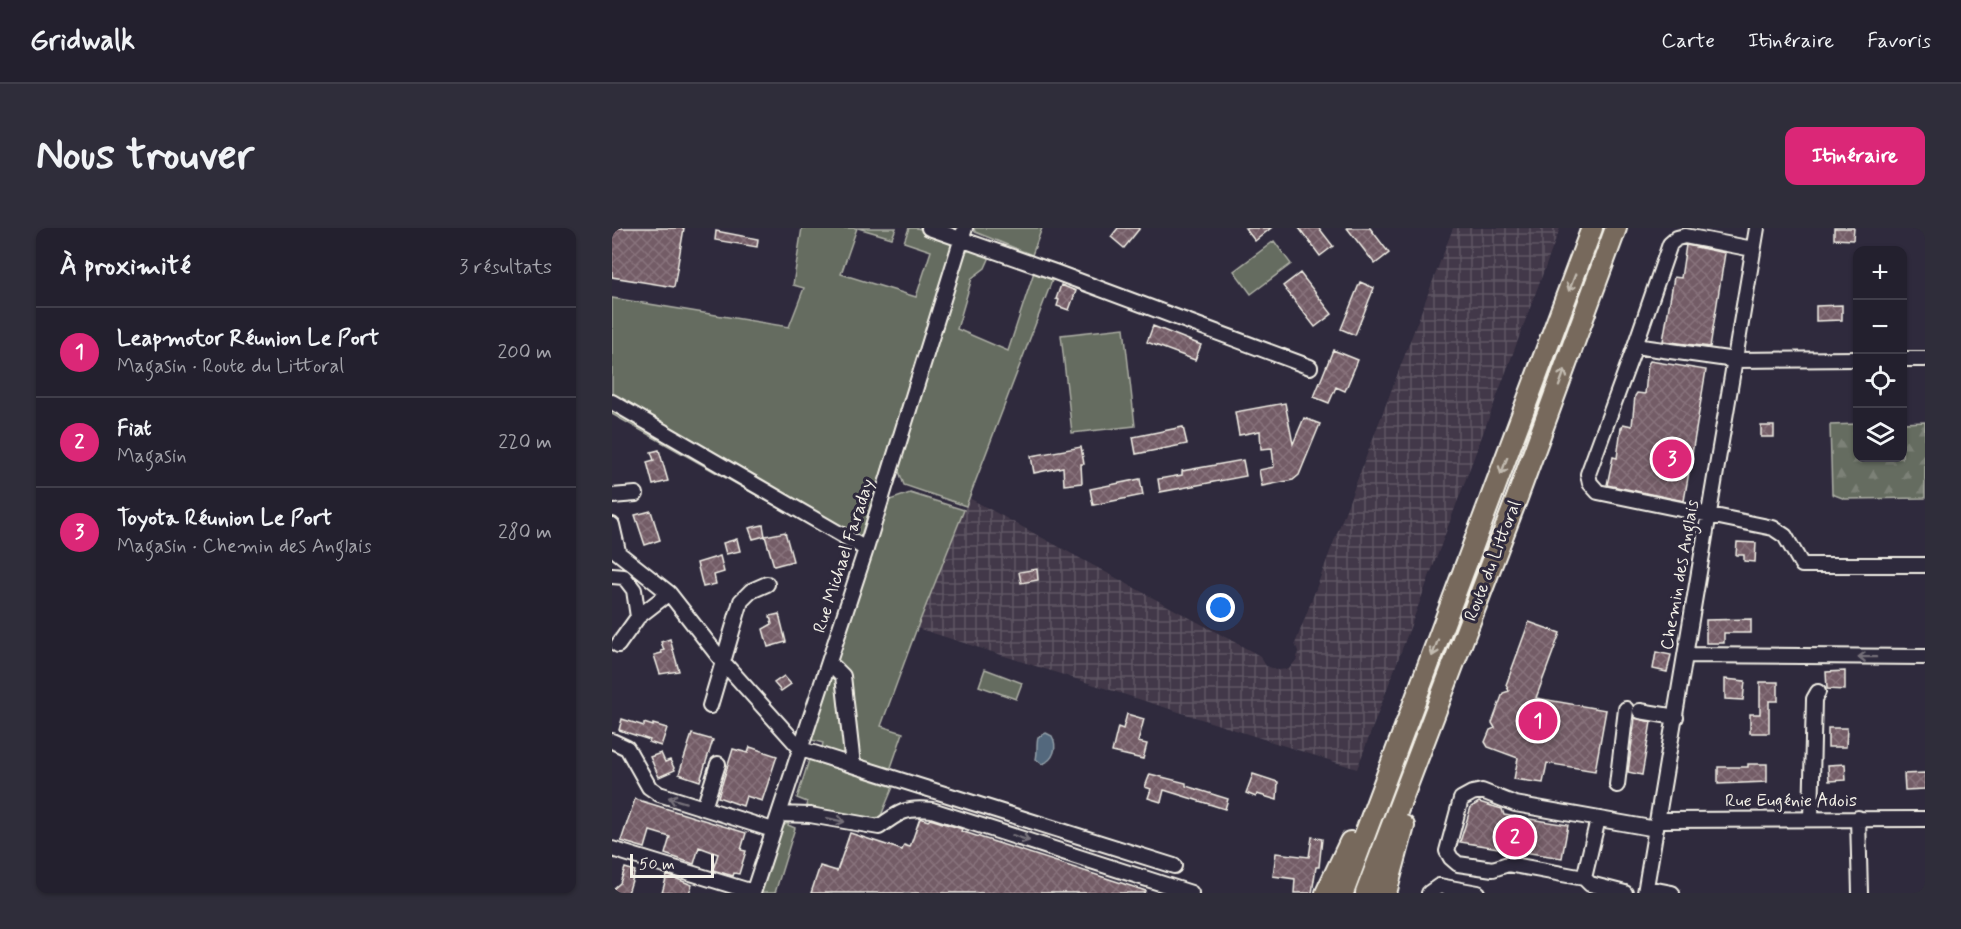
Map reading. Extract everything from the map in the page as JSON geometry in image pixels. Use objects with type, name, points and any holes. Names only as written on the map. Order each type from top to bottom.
[{"type":"highway","name":"Route du Littoral","points":[[1343,893],[1592,228]]},
{"type":"highway","name":"Route du Littoral","points":[[1366,893],[1616,228]]},
{"type":"highway","points":[[1326,893],[1421,687]]},
{"type":"highway","points":[[1386,893],[1439,703]]},
{"type":"street","points":[[929,228],[964,233],[1310,367]]},
{"type":"street","name":"Chemin des Anglais","points":[[1645,890],[1676,717],[1756,228]]},
{"type":"street","name":"Rue Michael Faraday","points":[[753,893],[866,549],[964,233]]},
{"type":"street","points":[[1753,249],[1685,236],[1677,238],[1670,244],[1588,474],[1590,483],[1598,492],[1773,528],[1785,536],[1802,565],[1925,565]]},
{"type":"street","points":[[1635,346],[1735,360],[1853,359]]},
{"type":"street","points":[[1907,359],[1925,359]]},
{"type":"street","points":[[612,402],[866,549]]},
{"type":"street","points":[[612,496],[636,494]]},
{"type":"street","points":[[612,525],[615,550],[669,593],[723,662],[801,749],[1174,866]]},
{"type":"street","points":[[612,576],[624,578],[634,590],[638,617]]},
{"type":"street","points":[[710,706],[741,601],[751,591],[767,584]]},
{"type":"street","points":[[618,645],[638,617],[669,593]]},
{"type":"street","points":[[1685,655],[1925,657]]},
{"type":"street","points":[[828,666],[835,668],[843,676],[853,765]]},
{"type":"street","points":[[1811,819],[1814,699],[1818,692]]},
{"type":"street","points":[[1617,785],[1633,710],[1676,717]]},
{"type":"street","points":[[612,741],[627,748],[653,791],[773,830]]},
{"type":"street","points":[[704,808],[718,764]]},
{"type":"street","name":"Rue Eugénie Adois","points":[[1584,878],[1508,864],[1493,869],[1458,864],[1447,851],[1461,800],[1482,791],[1515,804],[1598,819],[1657,825],[1811,819],[1925,819]]},
{"type":"street","points":[[778,814],[810,815],[879,827],[900,811],[915,808],[932,810],[1191,893]]},
{"type":"street","points":[[1858,818],[1860,893]]},
{"type":"street","points":[[1598,819],[1584,878],[1590,884],[1625,893]]},
{"type":"street","points":[[612,849],[753,893]]},
{"type":"street","points":[[1429,893],[1439,886],[1478,893]]},
{"type":"street","points":[[1645,890],[1672,893]]},
{"type":"shaded area","points":[[1453,228],[1560,228],[1357,769],[917,628],[969,498],[1260,656],[1266,666],[1278,670],[1289,669],[1297,659],[1298,651],[1295,644]]},
{"type":"green space","points":[[802,228],[857,228],[841,274],[916,297],[931,251],[904,242],[909,228],[917,228],[950,238],[954,247],[856,551],[612,414],[612,298],[789,327],[804,288],[793,285]]},
{"type":"green space","points":[[858,228],[896,228],[892,238]]},
{"type":"green space","points":[[974,228],[1042,228],[1032,255],[975,232]]},
{"type":"green space","points":[[1274,241],[1291,264],[1251,294],[1234,271]]},
{"type":"green space","points":[[972,248],[986,252],[989,259],[985,268],[972,278],[957,329],[1008,351],[1034,272],[1053,278],[966,506],[904,485],[896,463],[961,257]]},
{"type":"green space","points":[[1124,328],[1135,426],[1072,433],[1061,335]]},
{"type":"green space","points":[[1925,422],[1925,498],[1845,499],[1832,494],[1830,425],[1853,424],[1853,462],[1907,462],[1907,423]]},
{"type":"green space","points":[[910,493],[964,510],[881,726],[903,733],[889,773],[863,764],[856,751],[848,676],[835,659],[884,502]]},
{"type":"green space","points":[[985,669],[1022,683],[1016,699],[979,686]]},
{"type":"green space","points":[[834,676],[841,684],[847,753],[844,759],[821,752],[823,743],[812,740],[810,729],[827,678]]},
{"type":"green space","points":[[809,760],[893,787],[880,818],[871,821],[806,806],[807,802],[797,798]]},
{"type":"green space","points":[[789,822],[788,825],[795,828],[775,893],[759,893],[779,829]]},
{"type":"water","points":[[1046,733],[1052,736],[1055,749],[1052,756],[1042,764],[1036,759],[1037,740]]},
{"type":"building","points":[[612,228],[684,228],[674,287],[612,277]]},
{"type":"building","points":[[1118,228],[1140,228],[1124,248],[1111,237]]},
{"type":"building","points":[[1245,228],[1271,228],[1255,241]]},
{"type":"building","points":[[1299,228],[1319,228],[1333,246],[1320,256]]},
{"type":"building","points":[[1347,228],[1370,228],[1389,253],[1375,264]]},
{"type":"building","points":[[1834,228],[1854,228],[1853,240],[1834,239]]},
{"type":"building","points":[[716,231],[758,239],[757,247],[715,240]]},
{"type":"building","points":[[1686,245],[1725,253],[1710,347],[1663,341],[1674,277],[1681,278]]},
{"type":"building","points":[[1300,273],[1332,314],[1315,327],[1283,286]]},
{"type":"building","points":[[1360,282],[1374,288],[1355,335],[1341,329]]},
{"type":"building","points":[[1061,285],[1076,291],[1069,310],[1057,306],[1059,300],[1056,299]]},
{"type":"building","points":[[1842,305],[1842,320],[1816,321],[1816,306]]},
{"type":"building","points":[[1153,326],[1201,345],[1195,360],[1147,342]]},
{"type":"building","points":[[1333,350],[1358,360],[1345,391],[1336,387],[1329,403],[1314,397]]},
{"type":"building","points":[[1650,361],[1706,370],[1684,501],[1607,485],[1613,457],[1617,458],[1621,428],[1623,424],[1632,426],[1635,396],[1637,393],[1645,394]]},
{"type":"building","points":[[1285,403],[1293,444],[1304,418],[1320,424],[1299,475],[1293,480],[1262,486],[1259,470],[1274,467],[1272,448],[1261,449],[1260,431],[1239,435],[1235,412]]},
{"type":"building","points":[[1761,426],[1774,426],[1774,437],[1761,437]]},
{"type":"building","points":[[1183,427],[1187,444],[1136,454],[1133,437]]},
{"type":"building","points":[[1081,447],[1084,464],[1081,464],[1082,483],[1064,485],[1063,467],[1034,473],[1031,456]]},
{"type":"building","points":[[659,450],[668,481],[653,485],[647,462],[654,460],[651,452]]},
{"type":"building","points":[[1243,460],[1246,476],[1160,492],[1158,479],[1182,475],[1182,471]]},
{"type":"building","points":[[1140,479],[1143,495],[1093,505],[1090,489]]},
{"type":"building","points":[[651,511],[660,540],[645,545],[635,515]]},
{"type":"building","points":[[763,525],[765,536],[753,539],[749,528]]},
{"type":"building","points":[[785,532],[793,561],[774,566],[765,536]]},
{"type":"building","points":[[737,539],[740,551],[726,554],[723,543]]},
{"type":"building","points":[[1737,542],[1756,543],[1755,562],[1744,561],[1744,555],[1736,555]]},
{"type":"building","points":[[720,556],[724,572],[714,575],[716,584],[703,587],[697,563]]},
{"type":"building","points":[[1037,569],[1038,580],[1021,583],[1019,572]]},
{"type":"building","points":[[779,614],[786,642],[768,647],[763,629],[772,624],[770,616]]},
{"type":"building","points":[[1751,619],[1751,633],[1724,633],[1724,643],[1706,643],[1706,620]]},
{"type":"building","points":[[1529,622],[1560,633],[1536,698],[1606,710],[1595,771],[1547,763],[1543,783],[1514,779],[1518,758],[1488,747],[1485,742],[1490,730],[1495,728],[1492,723],[1503,693],[1509,691],[1506,685]]},
{"type":"building","points":[[670,639],[679,671],[660,674],[654,655],[664,650],[661,642]]},
{"type":"building","points":[[1656,652],[1671,655],[1667,672],[1653,669]]},
{"type":"building","points":[[1845,671],[1845,690],[1827,689],[1826,672]]},
{"type":"building","points":[[784,676],[791,684],[781,691],[774,683]]},
{"type":"building","points":[[1725,679],[1745,681],[1743,700],[1725,699]]},
{"type":"building","points":[[1760,682],[1778,682],[1778,701],[1769,701],[1769,733],[1750,733],[1750,714],[1760,714]]},
{"type":"building","points":[[1127,714],[1144,719],[1138,742],[1147,744],[1143,759],[1112,752],[1118,727],[1123,729]]},
{"type":"building","points":[[1635,718],[1651,722],[1642,775],[1628,772]]},
{"type":"building","points":[[622,719],[644,726],[644,723],[667,728],[661,746],[619,730]]},
{"type":"building","points":[[1828,728],[1847,728],[1846,747],[1828,747]]},
{"type":"building","points":[[692,734],[713,740],[700,781],[679,774]]},
{"type":"building","points":[[750,747],[777,756],[762,801],[746,796],[743,806],[718,797],[733,749],[748,753]]},
{"type":"building","points":[[661,753],[665,762],[670,760],[675,770],[659,777],[650,757]]},
{"type":"building","points":[[1748,764],[1767,764],[1767,782],[1718,784],[1718,767],[1748,767]]},
{"type":"building","points":[[1845,764],[1846,780],[1829,781],[1828,765]]},
{"type":"building","points":[[1925,773],[1925,789],[1905,790],[1904,774]]},
{"type":"building","points":[[1150,774],[1186,783],[1186,786],[1228,799],[1225,809],[1164,790],[1161,802],[1148,798],[1151,789],[1145,787]]},
{"type":"building","points":[[1253,774],[1278,782],[1277,800],[1246,793]]},
{"type":"building","points":[[635,799],[746,833],[741,850],[746,851],[739,874],[734,873],[733,876],[713,870],[718,854],[699,847],[694,864],[665,854],[670,837],[650,831],[645,848],[621,841]]},
{"type":"building","points":[[1479,802],[1502,809],[1504,815],[1568,825],[1562,858],[1460,842],[1471,807]]},
{"type":"building","points":[[920,818],[962,829],[961,831],[1146,891],[1145,893],[811,893],[820,866],[837,871],[850,833],[902,850],[904,845],[910,847]]},
{"type":"building","points":[[1312,837],[1322,839],[1319,867],[1316,867],[1312,893],[1294,893],[1295,879],[1273,876],[1276,853],[1309,857]]},
{"type":"building","points":[[625,868],[635,871],[628,893],[612,893],[612,890],[620,883]]},
{"type":"building","points":[[667,875],[692,885],[689,893],[662,893]]},
{"type":"place","name":"Toyota Réunion Le Port","points":[[1672,459]]},
{"type":"place","name":"Leapmotor Réunion Le Port","points":[[1538,721]]},
{"type":"place","name":"Fiat","points":[[1515,837]]}]
